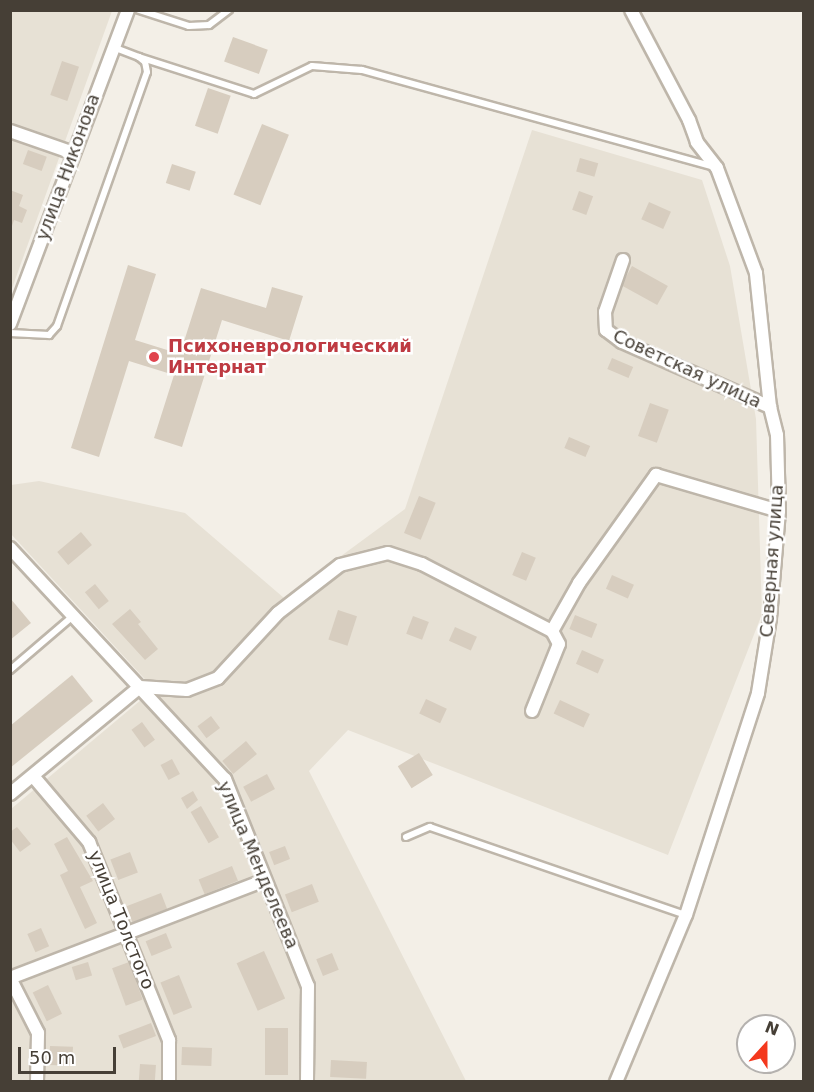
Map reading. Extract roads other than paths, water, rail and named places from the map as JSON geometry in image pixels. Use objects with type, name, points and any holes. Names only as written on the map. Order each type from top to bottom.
[{"type":"street","name":"улица Никонова","points":[[10,324],[14,307],[112,46],[128,10]]},
{"type":"street","name":"Северная улица","points":[[616,1082],[686,915],[758,693],[770,618],[779,511],[777,435],[770,407],[756,273],[717,168],[697,142],[689,120],[631,10]]},
{"type":"street","points":[[10,131],[73,153]]},
{"type":"street","name":"Советская улица","points":[[623,260],[605,312],[606,330],[622,342],[770,407]]},
{"type":"street","points":[[552,631],[579,583],[656,475],[779,511]]},
{"type":"street","name":"улица Менделеева","points":[[10,548],[225,779],[308,986],[307,1082]]},
{"type":"street","points":[[10,794],[140,687],[187,690],[218,678],[278,613],[340,565],[388,553],[422,564],[552,631],[559,644],[532,711]]},
{"type":"street","name":"улица Толстого","points":[[33,776],[89,842],[170,1041],[169,1082]]},
{"type":"street","points":[[37,1082],[38,1033],[10,978],[265,880]]},
{"type":"lane","points":[[139,10],[189,26],[209,25],[229,10]]},
{"type":"lane","points":[[112,46],[139,57],[254,93],[312,66],[362,70],[717,168]]},
{"type":"lane","points":[[10,333],[49,335],[57,326],[147,72],[145,62],[139,57]]},
{"type":"lane","points":[[10,670],[73,616]]},
{"type":"lane","points":[[406,837],[430,827],[686,915]]},
{"type":"place","name":"Психоневрологический Интернат","points":[[154,357]]}]
